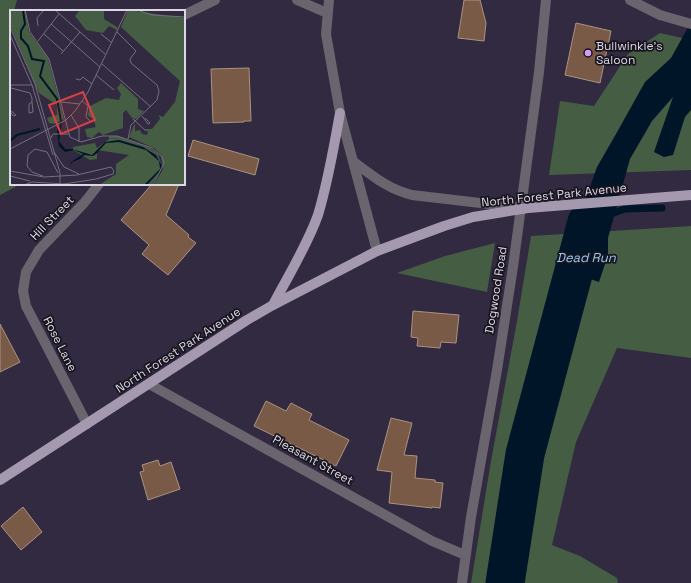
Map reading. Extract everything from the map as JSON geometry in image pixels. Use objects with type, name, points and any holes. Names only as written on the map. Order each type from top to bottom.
[{"type":"main road","points":[[273,305],[306,242],[317,216],[326,188],[340,113]]},
{"type":"main road","name":"North Forest Park Avenue","points":[[0,480],[247,320],[273,305],[377,252],[444,226],[473,217],[528,208],[691,195]]},
{"type":"street","points":[[185,15],[216,0]]},
{"type":"street","points":[[297,0],[327,13]]},
{"type":"street","points":[[329,0],[326,34],[340,113],[377,252]]},
{"type":"street","name":"Dogwood Road","points":[[462,583],[465,555],[513,267],[539,72],[546,0]]},
{"type":"street","points":[[630,0],[642,3],[660,15],[689,24]]},
{"type":"street","points":[[354,162],[384,184],[398,191],[412,195],[528,208]]},
{"type":"street","name":"Hill Street","points":[[26,272],[39,250],[84,203],[98,185]]},
{"type":"street","name":"Rose Lane","points":[[26,272],[22,291],[26,306],[87,424]]},
{"type":"street","name":"Pleasant Street","points":[[149,384],[432,541],[465,555]]},
{"type":"green space","points":[[0,0],[17,0],[14,10],[10,10],[10,185],[19,185],[0,195]]},
{"type":"green space","points":[[660,33],[691,40],[691,170],[549,175],[560,101],[594,106],[628,54]]},
{"type":"green space","points":[[691,226],[691,358],[617,348],[576,442],[552,545],[580,556],[617,578],[618,583],[471,583],[531,236]]},
{"type":"green space","points":[[495,243],[487,292],[397,273],[445,256]]},
{"type":"water","name":"Dead Run","points":[[691,22],[691,110],[685,117],[673,155],[664,157],[654,152],[673,97],[652,121],[630,159],[608,238],[608,255],[599,282],[561,269],[597,167],[645,82],[671,58]]},
{"type":"building","points":[[464,0],[480,0],[486,23],[484,41],[458,38]]},
{"type":"building","name":"Bullwinkle's Saloon","points":[[576,23],[611,31],[600,83],[565,75]]},
{"type":"building","points":[[249,68],[251,121],[213,123],[211,69]]},
{"type":"building","points":[[193,140],[259,159],[255,175],[188,156]]},
{"type":"building","points":[[151,185],[179,185],[166,215],[196,243],[168,275],[142,254],[149,245],[121,220]]},
{"type":"building","points":[[413,311],[459,315],[456,343],[441,342],[440,348],[417,346],[418,338],[411,337]]},
{"type":"building","points":[[0,324],[20,362],[0,372]]},
{"type":"building","points":[[266,401],[286,411],[291,403],[312,414],[309,420],[349,440],[336,466],[254,426]]},
{"type":"building","points":[[391,418],[412,423],[404,455],[417,456],[415,478],[435,480],[435,482],[443,483],[440,508],[389,503],[392,472],[377,470]]},
{"type":"building","points":[[158,460],[160,466],[171,462],[180,489],[148,500],[140,472],[144,471],[142,465]]},
{"type":"building","points":[[23,507],[42,532],[21,550],[1,526]]},
{"type":"waterway","points":[[608,215],[625,209],[662,208]]},
{"type":"waterway","name":"Dead Run","points":[[505,583],[525,454],[587,222]]},
{"type":"place","name":"Bullwinkle's Saloon","points":[[588,53]]}]
